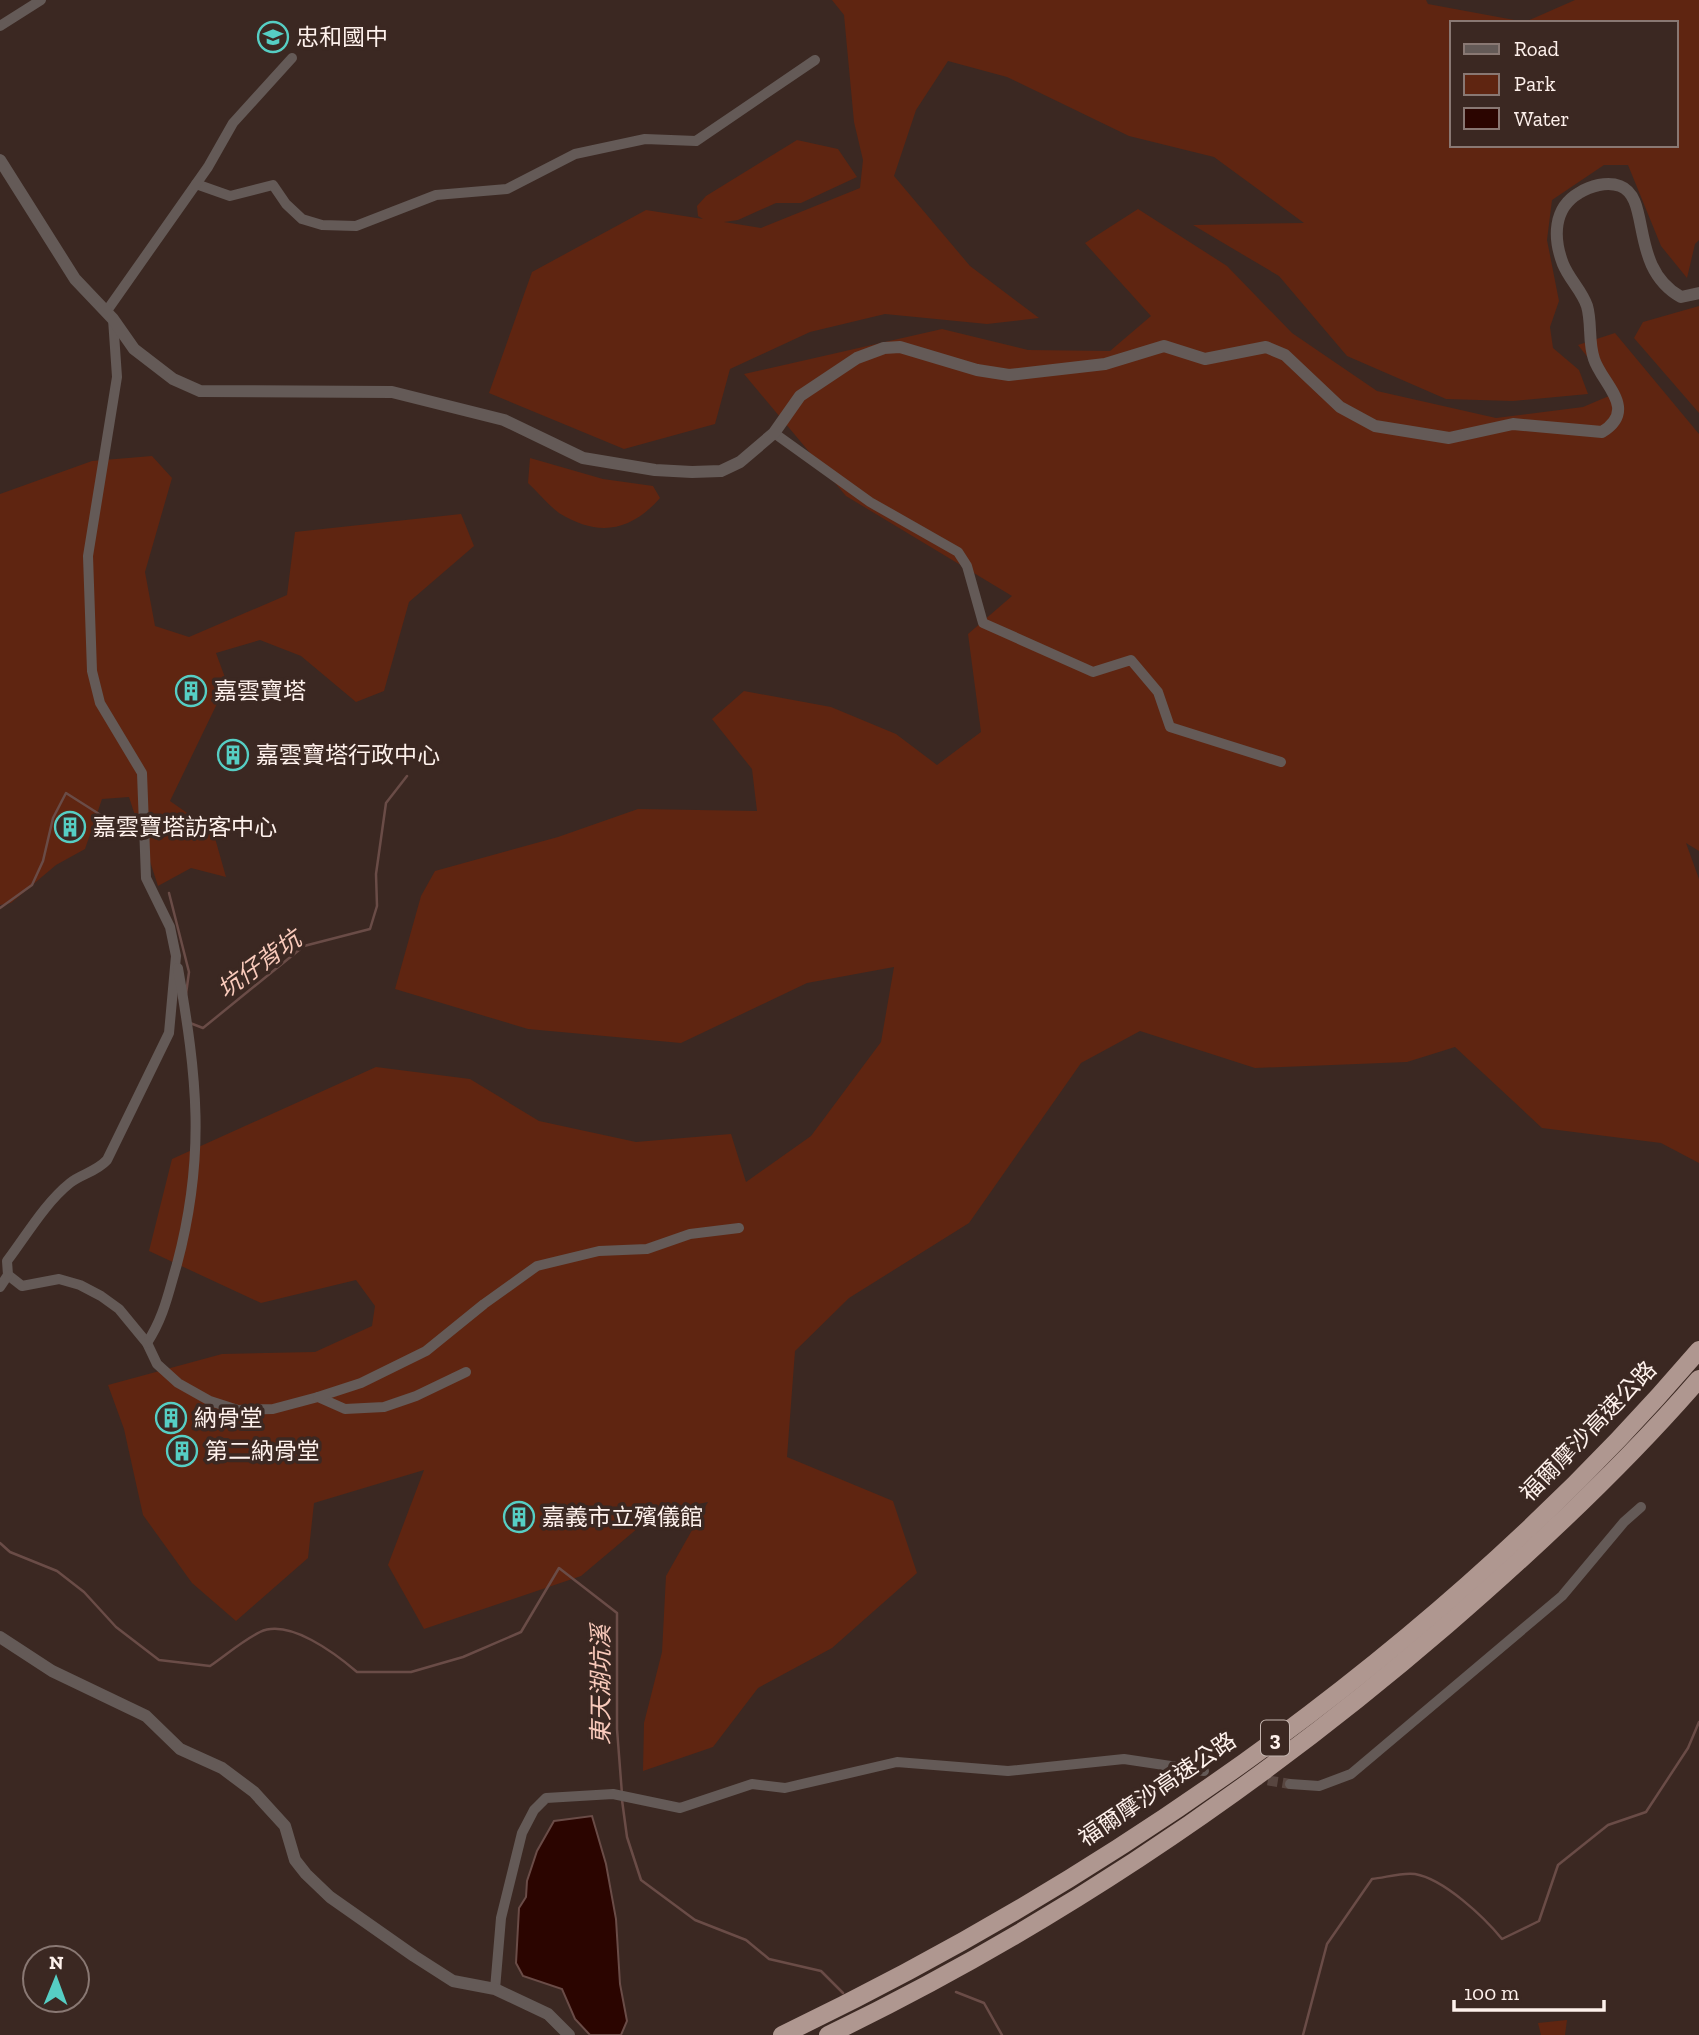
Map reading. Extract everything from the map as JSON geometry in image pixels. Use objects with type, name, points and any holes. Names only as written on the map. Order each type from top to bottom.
[{"type":"highway","name":"福爾摩沙高速公路","points":[[782,2035],[921,1964],[1098,1860],[1222,1777],[1355,1679],[1508,1547],[1643,1415],[1699,1350]]},
{"type":"highway","name":"福爾摩沙高速公路","points":[[828,2035],[932,1984],[1039,1921],[1098,1886],[1235,1795],[1367,1694],[1521,1562],[1652,1433],[1699,1379]]},
{"type":"street","points":[[0,26],[41,0]]},
{"type":"street","points":[[146,1343],[162,1321],[183,1240],[194,1176],[196,1075],[170,927],[146,878],[142,773],[100,703],[92,671],[88,556],[117,377],[109,315],[233,123],[292,58]]},
{"type":"street","points":[[196,184],[230,196],[274,185],[286,204],[302,219],[347,228],[436,195],[507,189],[575,154],[645,139],[696,141],[815,60]]},
{"type":"street","points":[[0,160],[75,279],[109,315],[134,349],[173,379],[200,391],[392,392],[504,420],[583,458],[656,470],[722,471],[740,462],[774,433],[800,396],[857,358],[884,348],[900,347],[977,370],[1009,375],[1105,365],[1164,346],[1205,359],[1255,348],[1275,350],[1309,376],[1339,407],[1375,426],[1449,439],[1513,424],[1602,432],[1613,425],[1618,412],[1616,396],[1594,359],[1587,306],[1563,264],[1556,233],[1560,213],[1570,199],[1593,186],[1620,186],[1632,194],[1639,209],[1647,260],[1660,282],[1681,297],[1699,293]]},
{"type":"street","points":[[774,433],[870,502],[958,552],[967,566],[984,623],[1093,672],[1132,660],[1158,692],[1170,727],[1281,762]]},
{"type":"street","points":[[0,1287],[8,1275],[6,1261],[59,1194],[71,1182],[101,1167],[107,1160],[169,1033],[176,956]]},
{"type":"street","points":[[8,1275],[22,1286],[59,1279],[80,1284],[119,1309],[146,1343],[157,1364],[178,1383],[210,1401],[238,1410],[273,1409],[361,1384],[426,1351],[537,1266],[599,1251],[647,1249],[690,1234],[738,1228]]},
{"type":"street","points":[[318,1397],[345,1409],[384,1407],[416,1396],[466,1372]]},
{"type":"street","points":[[1290,1784],[1319,1786],[1352,1774],[1562,1596],[1624,1522],[1642,1507]]},
{"type":"street","points":[[0,1637],[52,1671],[146,1716],[180,1749],[222,1768],[254,1792],[285,1826],[295,1860],[330,1897],[453,1982],[495,1989],[548,2014],[569,2035]]},
{"type":"street","points":[[495,1989],[501,1918],[522,1833],[534,1810],[546,1798],[558,1794],[613,1794],[680,1808],[752,1784],[785,1787],[897,1762],[1008,1771],[1124,1759],[1204,1771]]},
{"type":"green space","points":[[832,0],[1426,0],[1428,4],[1520,21],[1450,21],[1450,147],[1678,147],[1678,21],[1527,21],[1575,0],[1699,0],[1699,240],[1695,244],[1687,278],[1661,246],[1628,165],[1604,165],[1552,200],[1547,240],[1559,301],[1550,327],[1553,348],[1579,370],[1588,394],[1513,401],[1446,399],[1347,356],[1279,276],[1193,225],[1304,223],[1214,157],[1129,136],[1007,77],[948,61],[916,110],[894,176],[970,266],[1039,318],[987,324],[885,314],[810,332],[730,369],[715,424],[624,449],[489,393],[532,272],[646,210],[703,219],[698,216],[697,206],[706,196],[797,140],[838,149],[857,177],[801,203],[776,203],[738,220],[724,222],[761,228],[860,188],[863,160],[854,122],[844,15]]},
{"type":"green space","points":[[1138,209],[1227,266],[1292,333],[1377,391],[1496,418],[1583,407],[1616,393],[1578,345],[1615,333],[1699,434],[1699,851],[1686,843],[1699,879],[1699,1163],[1661,1143],[1542,1128],[1455,1047],[1407,1062],[1255,1068],[1140,1031],[1081,1063],[969,1223],[849,1298],[795,1351],[787,1457],[893,1501],[917,1573],[832,1648],[758,1688],[713,1747],[643,1771],[644,1723],[662,1652],[666,1576],[708,1502],[657,1512],[581,1576],[424,1629],[388,1565],[424,1470],[314,1503],[308,1558],[236,1621],[192,1583],[143,1515],[124,1429],[108,1385],[222,1354],[315,1352],[372,1326],[375,1306],[356,1280],[261,1303],[149,1251],[172,1159],[376,1067],[470,1079],[539,1121],[636,1142],[731,1134],[746,1182],[811,1136],[881,1042],[894,967],[807,983],[681,1043],[528,1029],[395,989],[421,896],[435,871],[558,837],[638,809],[757,811],[752,769],[712,719],[744,691],[831,707],[896,734],[937,765],[981,732],[968,634],[1012,596],[846,496],[744,374],[942,329],[1028,350],[1110,351],[1151,316],[1085,243]]},
{"type":"green space","points":[[1699,306],[1699,413],[1634,338],[1643,322]]},
{"type":"green space","points":[[152,456],[172,478],[145,572],[155,626],[189,637],[287,595],[295,532],[461,514],[474,546],[409,602],[384,691],[356,702],[301,656],[260,640],[216,653],[227,683],[170,801],[213,831],[226,877],[191,868],[158,886],[129,797],[102,799],[85,849],[56,865],[11,903],[0,905],[0,494],[92,461]]},
{"type":"green space","points":[[530,458],[603,479],[653,486],[660,498],[637,518],[625,524],[600,528],[587,526],[559,513],[528,483]]},
{"type":"green space","points":[[1567,2020],[1565,2035],[1541,2035],[1538,2023]]},
{"type":"water","points":[[592,1816],[606,1864],[616,1919],[620,1984],[627,2021],[621,2035],[590,2035],[575,2019],[562,1989],[523,1976],[516,1963],[519,1908],[526,1897],[527,1881],[537,1851],[554,1821]]},
{"type":"waterway","name":"坑仔背坑","points":[[190,1023],[203,1028],[304,946],[370,929],[377,906],[376,874],[386,803],[407,776]]},
{"type":"waterway","name":"坑仔背坑","points":[[0,908],[32,885],[43,861],[53,818],[66,793],[107,819]]},
{"type":"waterway","name":"坑仔背坑","points":[[169,893],[189,972],[186,994]]},
{"type":"waterway","name":"東天湖坑溪","points":[[0,1543],[10,1552],[57,1571],[84,1592],[116,1627],[159,1660],[210,1666],[253,1636],[272,1629],[284,1630],[312,1640],[357,1672],[411,1672],[463,1657],[521,1632],[559,1568],[617,1613],[617,1729],[622,1794]]},
{"type":"waterway","name":"東天湖坑溪","points":[[1303,2035],[1327,1944],[1372,1879],[1399,1874],[1426,1877],[1463,1900],[1502,1939],[1539,1921],[1558,1865],[1608,1825],[1646,1812],[1688,1748],[1699,1722]]},
{"type":"waterway","name":"東天湖坑溪","points":[[622,1800],[627,1837],[641,1880],[695,1920],[746,1940],[769,1959],[821,1971],[843,1993]]},
{"type":"waterway","name":"東天湖坑溪","points":[[956,1992],[984,2003],[1002,2035]]},
{"type":"tunnel","points":[[1253,1778],[1290,1784]]},
{"type":"place","name":"忠和國中","points":[[273,37]]},
{"type":"place","name":"嘉雲寶塔","points":[[191,691]]},
{"type":"place","name":"嘉雲寶塔行政中心","points":[[233,755]]},
{"type":"place","name":"嘉雲寶塔訪客中心","points":[[70,827]]},
{"type":"place","name":"納骨堂","points":[[171,1418]]},
{"type":"place","name":"第二納骨堂","points":[[182,1451]]},
{"type":"place","name":"嘉義市立殯儀館","points":[[519,1517]]}]
